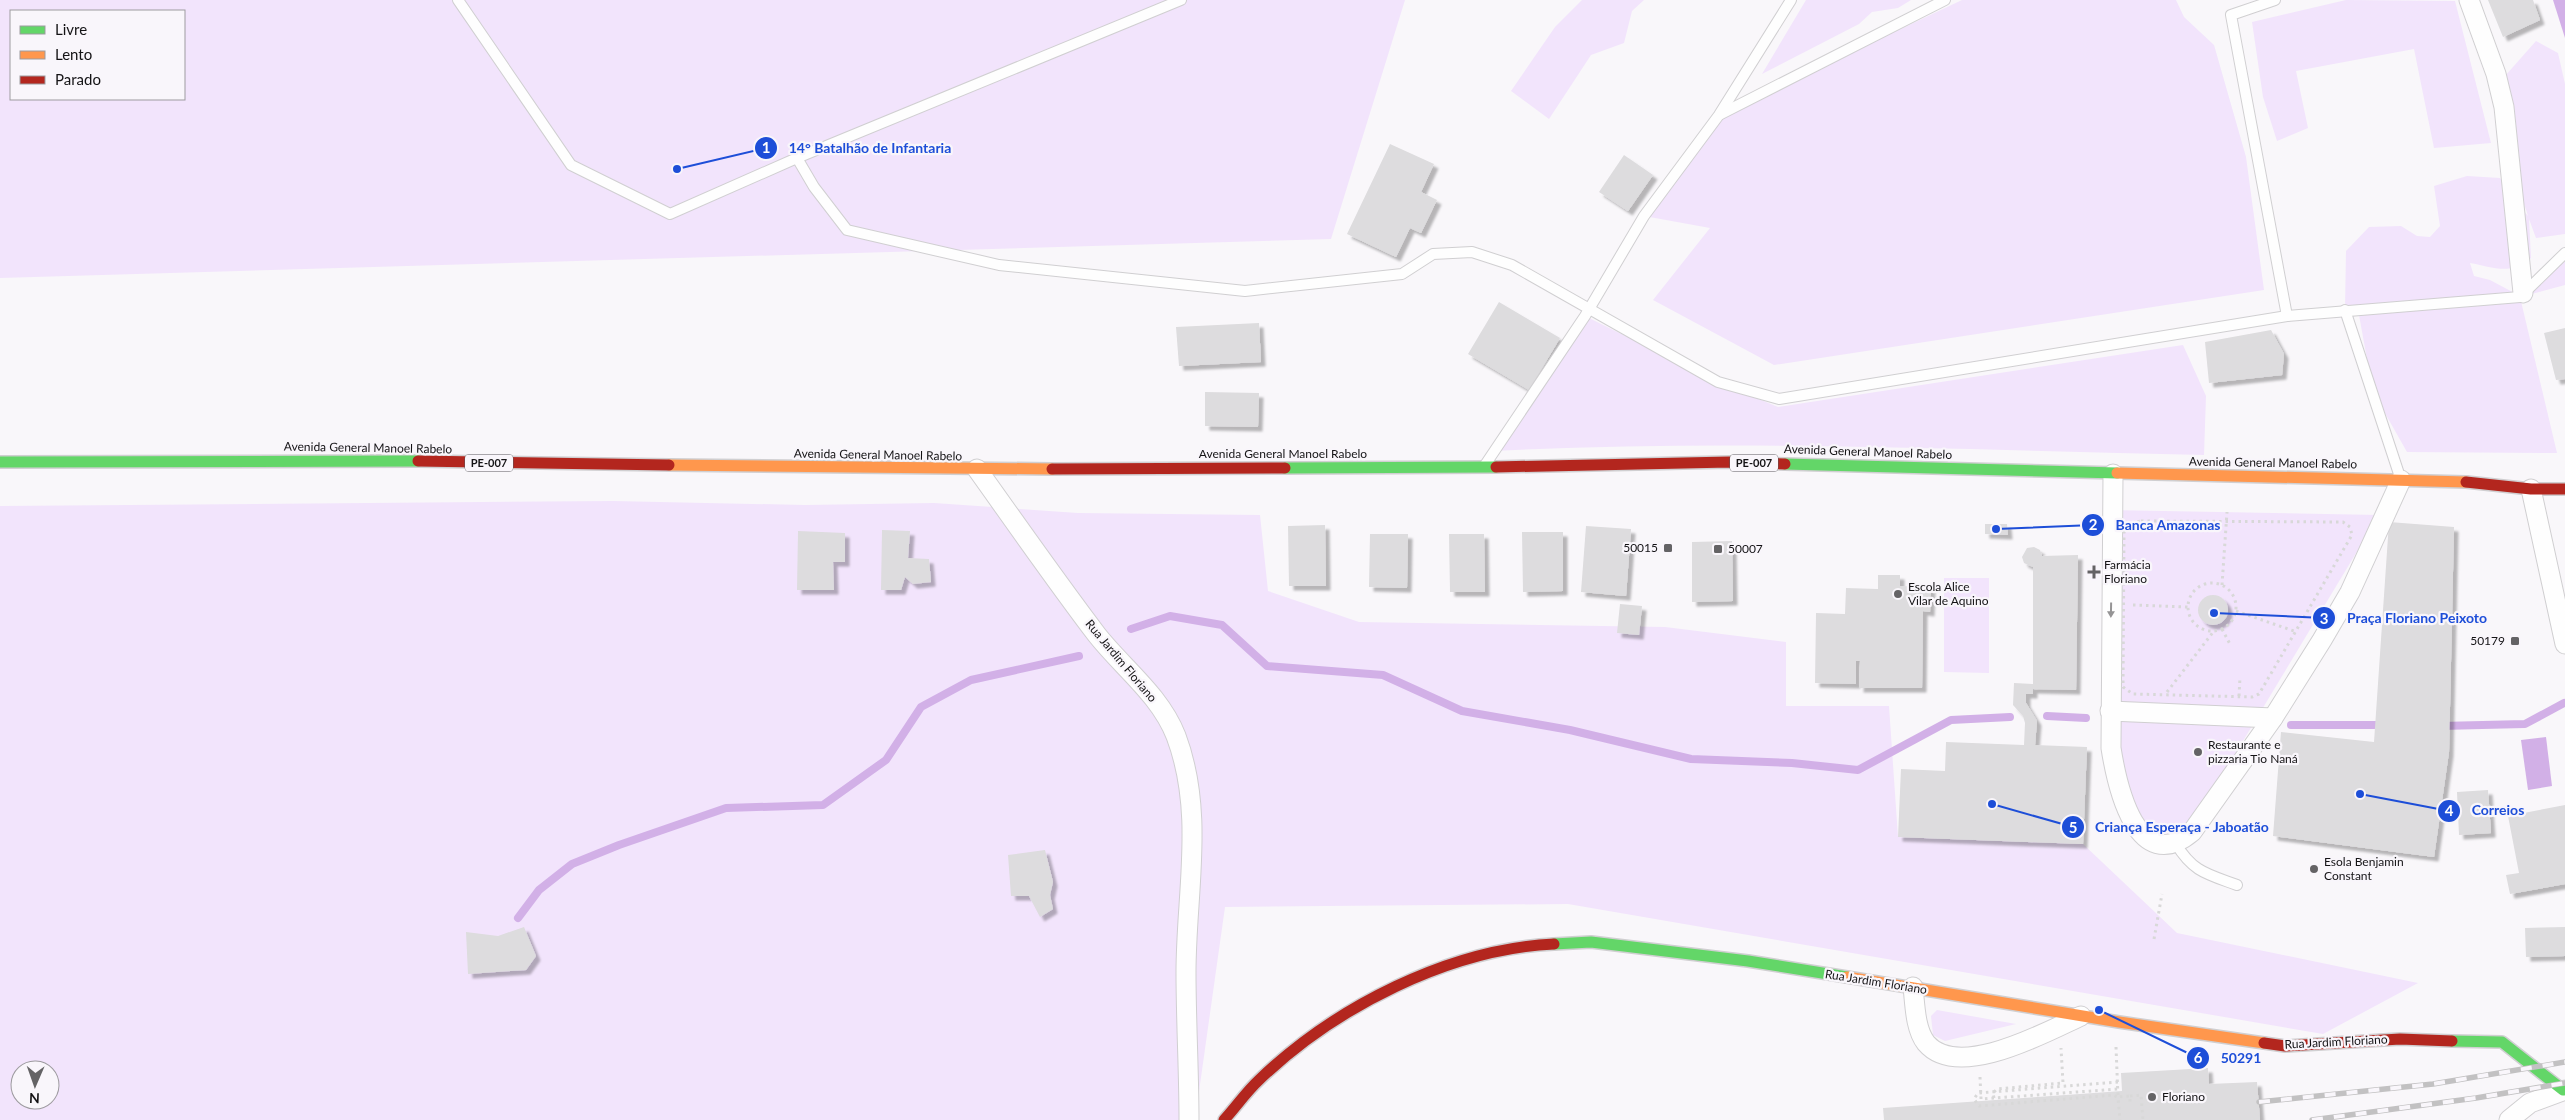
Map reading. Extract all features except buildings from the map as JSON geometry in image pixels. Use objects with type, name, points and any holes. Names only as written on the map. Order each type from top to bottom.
[{"type":"main road","name":"Avenida General Manoel Rabelo","points":[[0,462],[320,460],[977,470],[1484,467],[1729,462],[2113,474],[2464,482],[2530,489],[2565,489]]},
{"type":"main road","name":"Rua Jardim Floriano","points":[[1224,1120],[1259,1080],[1322,1029],[1400,984],[1461,960],[1526,946],[1591,942],[1654,948],[2285,1046],[2400,1040],[2502,1042],[2564,1090]]},
{"type":"street","points":[[2469,0],[2496,74],[2504,107],[2524,293]]},
{"type":"street","name":"Rua Jardim Floriano","points":[[977,470],[1099,637],[1135,675],[1155,702],[1175,735],[1187,773],[1192,819],[1193,867],[1186,971],[1189,1120]]},
{"type":"street","points":[[2113,474],[2111,748],[2115,772],[2134,823],[2148,840],[2158,844],[2176,844],[2192,832],[2273,718],[2350,592],[2401,480]]},
{"type":"street","points":[[2530,489],[2565,644]]},
{"type":"street","points":[[2110,711],[2273,718]]},
{"type":"street","points":[[1913,987],[1918,1022],[1927,1043],[1938,1052],[1950,1056],[1981,1056],[2054,1029],[2082,1015]]},
{"type":"street","points":[[2509,1120],[2530,1103],[2564,1090]]},
{"type":"lane","points":[[458,0],[571,166],[670,214],[797,158],[1181,0]]},
{"type":"lane","points":[[1484,467],[1590,309],[1644,216],[1719,115],[1791,0]]},
{"type":"lane","points":[[1719,115],[1945,0]]},
{"type":"lane","points":[[2275,0],[2231,15],[2287,316]]},
{"type":"lane","points":[[797,158],[814,187],[847,230],[999,265],[1246,291],[1402,274],[1433,254],[1472,252],[1512,265],[1718,382],[1779,399],[2287,316],[2520,296],[2565,254]]},
{"type":"lane","points":[[2346,310],[2401,480]]},
{"type":"lane","points":[[2176,844],[2190,864],[2200,872],[2237,885]]},
{"type":"path","points":[[2222,585],[2227,512]]},
{"type":"path","points":[[2141,521],[2343,522],[2350,527],[2352,535],[2259,694],[2238,696],[2133,694],[2123,687],[2125,605],[2124,532],[2129,524],[2141,521]]},
{"type":"path","points":[[2215,583],[2222,585],[2234,596],[2236,611],[2233,618],[2222,629],[2214,631],[2199,627],[2193,622],[2188,607],[2189,599],[2199,587],[2215,583]]},
{"type":"path","points":[[2125,605],[2188,607]]},
{"type":"path","points":[[2236,611],[2295,631]]},
{"type":"path","points":[[2222,629],[2231,646]]},
{"type":"path","points":[[2166,694],[2214,631]]},
{"type":"path","points":[[2238,696],[2240,677]]},
{"type":"path","points":[[2154,939],[2162,894]]},
{"type":"path","points":[[1994,1098],[1997,1089],[2064,1083],[2061,1050],[2054,1029]]},
{"type":"path","points":[[2116,1061],[2118,1097],[2141,1095],[2143,1120]]},
{"type":"path","points":[[2118,1082],[1978,1093],[1974,1099],[1979,1106],[2114,1095],[2118,1098],[2120,1120]]},
{"type":"path","points":[[1980,1087],[1981,1099],[2118,1089]]},
{"type":"path","points":[[2130,1096],[2130,1105]]},
{"type":"shaded area","points":[[0,0],[1405,0],[1331,239],[0,278]]},
{"type":"shaded area","points":[[1582,0],[1644,0],[1632,11],[1624,43],[1591,55],[1549,119],[1511,91],[1555,27]]},
{"type":"shaded area","points":[[1806,0],[1911,0],[1898,8],[1872,12],[1859,24],[1762,74]]},
{"type":"shaded area","points":[[1962,0],[2176,0],[2184,17],[2214,45],[2246,157],[2264,290],[1774,365],[1653,300],[1710,228],[1644,216],[1719,115]]},
{"type":"shaded area","points":[[2346,0],[2455,1],[2491,143],[2434,148],[2414,49],[2296,71],[2308,128],[2277,141],[2263,97],[2252,22]]},
{"type":"shaded area","points":[[2553,0],[2565,0],[2565,38]]},
{"type":"shaded area","points":[[2536,41],[2558,53],[2565,84],[2565,234],[2536,238],[2529,219],[2531,258],[2524,264],[2509,269],[2501,269],[2470,263],[2474,276],[2490,280],[2520,296],[2565,254],[2565,285],[2520,297],[2557,453],[2407,452],[2373,392],[2359,315],[2502,299],[2345,310],[2346,251],[2369,227],[2401,226],[2417,236],[2430,237],[2440,226],[2434,186],[2467,176],[2500,178],[2509,193],[2528,216],[2517,182],[2505,76]]},
{"type":"shaded area","points":[[1585,316],[1718,382],[1778,407],[2183,345],[2206,396],[2204,455],[1937,448],[1760,446],[1671,446],[1493,451]]},
{"type":"shaded area","points":[[613,501],[805,505],[934,503],[1078,513],[1260,515],[1268,591],[1359,622],[1665,627],[1786,642],[1786,706],[1889,706],[1898,837],[2083,844],[2177,933],[2418,983],[2323,1034],[1568,904],[1225,907],[1195,1120],[0,1120],[0,506]]},
{"type":"shaded area","points":[[2108,510],[2379,515],[2187,834],[2178,842],[2143,833],[2107,712]]},
{"type":"shaded area","points":[[1944,578],[1989,578],[1989,673],[1944,672]]},
{"type":"shaded area","points":[[2546,737],[2552,786],[2528,790],[2521,740]]},
{"type":"shaded area","points":[[1937,1010],[2016,1024],[1945,1041],[1933,1035],[1931,1016]]},
{"type":"waterway","points":[[1131,629],[1170,616],[1222,625],[1267,666],[1383,675],[1462,711],[1570,730],[1691,759],[1792,763],[1858,770],[1951,720],[2010,717]]},
{"type":"waterway","points":[[518,918],[539,890],[572,864],[619,845],[726,808],[823,805],[886,760],[921,707],[971,680],[1079,656]]},
{"type":"waterway","points":[[2440,726],[2525,724],[2564,703]]},
{"type":"waterway","points":[[2047,716],[2086,718]]},
{"type":"waterway","points":[[2291,725],[2384,725]]},
{"type":"railway","points":[[2259,1102],[2433,1084],[2565,1062]]},
{"type":"railway","points":[[2312,1120],[2476,1098],[2565,1083]]},
{"type":"traffic: fast","points":[[0,462],[418,461]]},
{"type":"traffic: fast","points":[[1785,464],[2117,473]]},
{"type":"traffic: fast","points":[[1285,468],[1496,467]]},
{"type":"traffic: fast","points":[[1554,944],[1591,942],[1748,961],[1847,977]]},
{"type":"traffic: fast","points":[[2452,1041],[2502,1042],[2563,1090]]},
{"type":"traffic: slow","points":[[669,465],[1052,469]]},
{"type":"traffic: slow","points":[[2117,473],[2466,482]]},
{"type":"traffic: slow","points":[[1847,977],[2119,1022],[2264,1043]]},
{"type":"traffic: jam","points":[[418,461],[669,465]]},
{"type":"traffic: jam","points":[[1496,467],[1729,462],[1785,464]]},
{"type":"traffic: jam","points":[[1052,469],[1285,468]]},
{"type":"traffic: jam","points":[[2466,482],[2531,489],[2565,489]]},
{"type":"traffic: jam","points":[[1224,1120],[1254,1085],[1289,1053],[1358,1006],[1396,986],[1474,957],[1514,948],[1554,944]]},
{"type":"traffic: jam","points":[[2264,1043],[2285,1046],[2400,1039],[2452,1041]]},
{"type":"place","name":"14° Batalhão de Infantaria","points":[[677,169]]},
{"type":"place","name":"Banca Amazonas","points":[[1996,529]]},
{"type":"place","name":"50015","points":[[1668,548]]},
{"type":"place","name":"50007","points":[[1718,549]]},
{"type":"place","name":"Farmácia Floriano","points":[[2094,572]]},
{"type":"place","name":"Escola Alice Vilar de Aquino","points":[[1898,594]]},
{"type":"place","name":"Praça Floriano Peixoto","points":[[2214,613]]},
{"type":"place","name":"50179","points":[[2515,641]]},
{"type":"place","name":"Restaurante e pizzaria Tio Naná","points":[[2198,752]]},
{"type":"place","name":"Correios","points":[[2360,794]]},
{"type":"place","name":"Criança Esperaça - Jaboatão","points":[[1992,804]]},
{"type":"place","name":"Esola Benjamin Constant","points":[[2314,869]]},
{"type":"place","name":"50291","points":[[2099,1010]]},
{"type":"place","name":"Floriano","points":[[2152,1097]]}]
